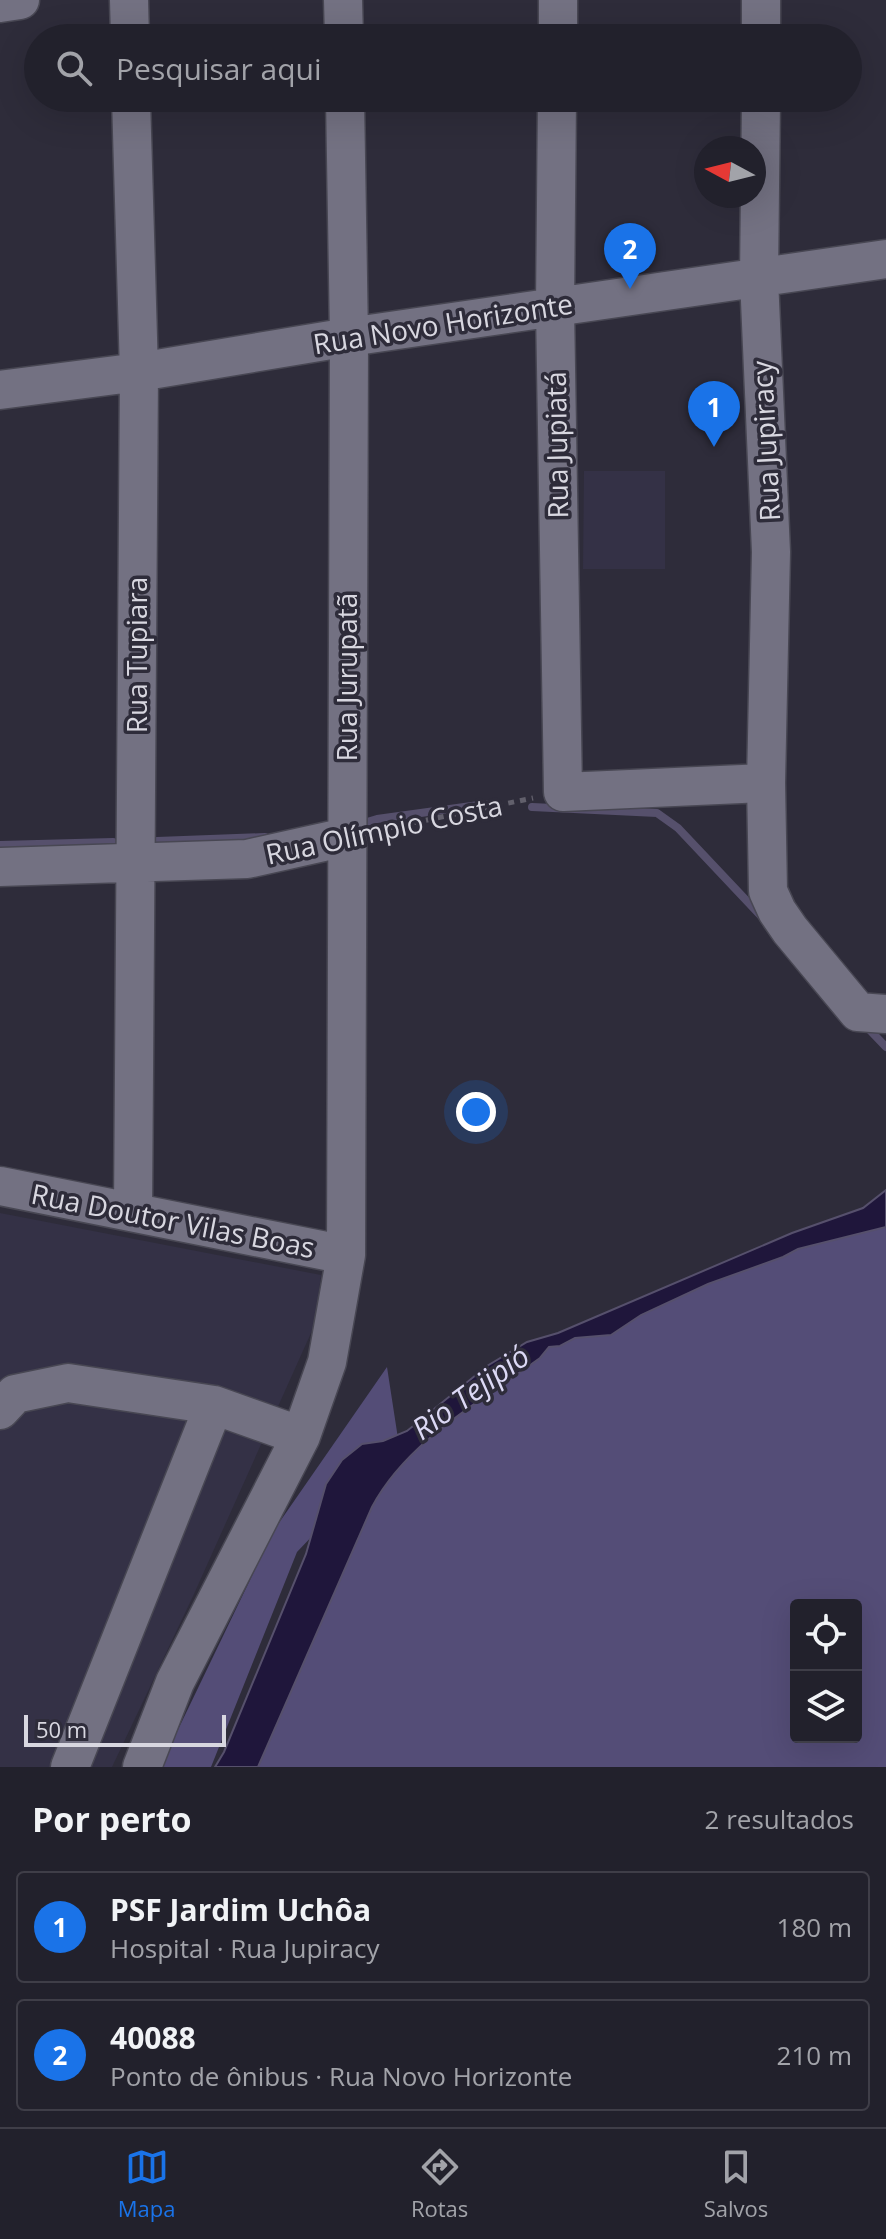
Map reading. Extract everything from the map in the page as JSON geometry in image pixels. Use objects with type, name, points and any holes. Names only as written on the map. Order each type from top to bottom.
[{"type":"street","points":[[0,3],[20,0]]},
{"type":"street","points":[[129,0],[130,24]]},
{"type":"street","points":[[343,0],[344,24]]},
{"type":"street","points":[[558,0],[558,24]]},
{"type":"street","points":[[761,0],[761,24]]},
{"type":"street","name":"Rua Tupiara","points":[[131,112],[139,372],[133,1212]]},
{"type":"street","name":"Rua Jurupatã","points":[[142,1767],[175,1682],[301,1436],[327,1362],[346,1255],[349,337],[345,112]]},
{"type":"street","name":"Rua Jupiatá","points":[[557,112],[555,307],[563,792]]},
{"type":"street","name":"Rua Jupiracy","points":[[761,112],[759,278],[771,552],[766,783],[768,891],[777,911],[858,1012],[886,1014]]},
{"type":"street","name":"Rua Novo Horizonte","points":[[0,390],[139,372],[349,337],[886,259]]},
{"type":"street","points":[[563,792],[766,783]]},
{"type":"street","name":"Rua Olímpio Costa","points":[[0,867],[247,859],[346,837]]},
{"type":"street","name":"Rua Doutor Vilas Boas","points":[[0,1186],[346,1255]]},
{"type":"street","points":[[0,1410],[15,1394],[68,1383],[214,1405],[301,1436]]},
{"type":"street","points":[[70,1767],[214,1405]]},
{"type":"path","name":"Rua Olímpio Costa","points":[[346,837],[563,792]]},
{"type":"shaded area","points":[[584,471],[665,471],[665,569],[583,569]]},
{"type":"shaded area","points":[[0,1213],[321,1275],[315,1324],[194,1594],[112,1767],[0,1767]]},
{"type":"shaded area","points":[[886,1227],[886,1767],[258,1767],[372,1507],[387,1483],[425,1442],[540,1358],[549,1347],[560,1346],[575,1338],[611,1335],[641,1315],[708,1284],[798,1249]]},
{"type":"shaded area","points":[[387,1367],[399,1445],[297,1552],[211,1767],[160,1767],[274,1530]]},
{"type":"water","name":"Rio Tejipió","points":[[886,1190],[886,1227],[798,1249],[708,1284],[641,1315],[611,1335],[575,1338],[560,1346],[549,1347],[540,1358],[425,1442],[387,1483],[372,1507],[258,1767],[215,1767],[306,1554],[326,1484],[342,1460],[362,1444],[383,1441],[407,1431],[487,1366],[527,1342],[558,1333],[792,1233],[863,1208]]},
{"type":"waterway","points":[[357,825],[377,819],[486,804]]},
{"type":"waterway","points":[[532,807],[657,813],[678,828],[761,916]]},
{"type":"waterway","points":[[157,841],[265,837]]},
{"type":"waterway","points":[[0,845],[113,842]]},
{"type":"waterway","points":[[864,1024],[886,1047]]},
{"type":"place","name":"40088","points":[[630,289]]},
{"type":"place","name":"PSF Jardim Uchôa","points":[[714,447]]}]
